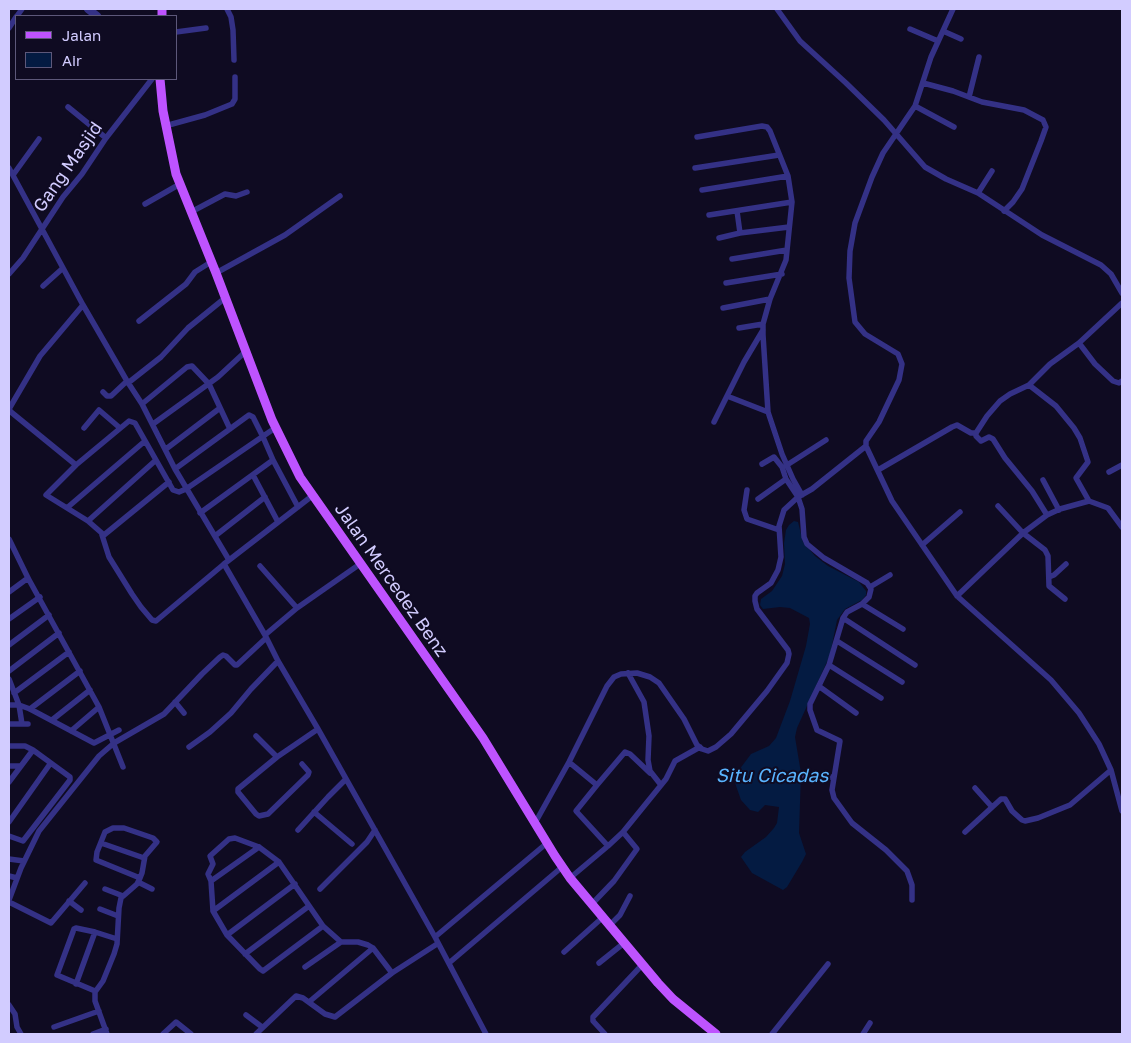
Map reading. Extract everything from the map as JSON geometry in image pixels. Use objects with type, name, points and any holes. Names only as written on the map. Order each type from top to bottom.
[{"type":"main road","name":"Jalan Mercedez Benz","points":[[160,80],[165,126],[176,174],[275,428],[300,477],[483,738],[570,878],[642,964],[674,998],[716,1034]]},
{"type":"street","points":[[227,9],[233,30],[234,60]]},
{"type":"street","points":[[777,9],[800,41],[846,83],[930,171],[978,194],[1042,235],[1101,265],[1110,274],[1122,293]]},
{"type":"street","points":[[953,9],[938,41],[915,106],[883,154],[872,177],[855,224],[850,251],[849,278],[855,322],[865,334],[898,354],[902,364],[899,380],[879,422],[866,441],[866,446],[892,501],[957,596],[1058,688],[1079,713],[1092,732],[1111,770],[1122,811]]},
{"type":"street","points":[[178,32],[206,28]]},
{"type":"street","points":[[910,29],[938,41]]},
{"type":"street","points":[[943,31],[961,38]]},
{"type":"street","points":[[969,97],[980,57]]},
{"type":"street","points":[[165,126],[205,115],[232,104],[235,99],[235,77]]},
{"type":"street","name":"Gang Masjid","points":[[9,274],[23,258],[106,138],[151,80]]},
{"type":"street","points":[[924,83],[982,102],[1024,110],[1041,118],[1046,124],[1022,189],[1014,202],[1004,211]]},
{"type":"street","points":[[915,106],[954,127]]},
{"type":"street","points":[[68,107],[106,138]]},
{"type":"street","points":[[697,137],[762,126],[767,127],[770,130],[788,176],[792,202],[786,260],[782,274],[770,299],[763,327],[714,422]]},
{"type":"street","points":[[13,175],[39,139]]},
{"type":"street","points":[[695,168],[779,155]]},
{"type":"street","points":[[9,168],[83,305],[142,404],[175,469],[214,536],[278,661],[435,937],[486,1034]]},
{"type":"street","points":[[978,194],[992,171]]},
{"type":"street","points":[[702,190],[788,176]]},
{"type":"street","points":[[145,204],[180,184]]},
{"type":"street","points":[[191,212],[225,194],[236,196],[246,192]]},
{"type":"street","points":[[216,273],[285,235],[340,196]]},
{"type":"street","points":[[709,215],[792,202]]},
{"type":"street","points":[[737,211],[740,233]]},
{"type":"street","points":[[719,238],[740,233],[789,227]]},
{"type":"street","points":[[732,259],[787,250]]},
{"type":"street","points":[[139,320],[186,284],[192,274],[211,262]]},
{"type":"street","points":[[43,286],[63,268]]},
{"type":"street","points":[[726,283],[782,274]]},
{"type":"street","points":[[104,392],[107,396],[111,396],[161,357],[188,328],[225,298]]},
{"type":"street","points":[[723,308],[770,299]]},
{"type":"street","points":[[976,433],[1000,401],[1029,385],[1050,364],[1079,343],[1122,303]]},
{"type":"street","points":[[76,465],[11,412],[9,406],[11,398],[40,356],[83,305]]},
{"type":"street","points":[[739,328],[763,327]]},
{"type":"street","points":[[763,327],[768,412],[782,454],[800,496],[804,537],[807,544],[824,558],[867,584],[871,592],[862,604],[847,612],[843,618],[829,665],[820,687],[810,704],[810,710],[817,730],[840,741],[832,794],[847,818],[908,871],[912,885],[912,900]]},
{"type":"street","points":[[1079,343],[1095,364],[1113,380],[1119,383],[1122,381]]},
{"type":"street","points":[[153,424],[209,384],[245,352]]},
{"type":"street","points":[[142,404],[189,366],[193,367],[209,384],[230,429]]},
{"type":"street","points":[[1029,385],[1056,406],[1080,438],[1088,462],[1076,478],[1088,501]]},
{"type":"street","points":[[727,396],[768,412]]},
{"type":"street","points":[[166,449],[220,408]]},
{"type":"street","points":[[84,428],[99,410],[120,428]]},
{"type":"street","points":[[175,469],[247,416],[251,416],[298,507]]},
{"type":"street","points":[[275,428],[186,489],[175,492],[133,421],[129,421],[76,465],[46,494],[49,498],[68,507],[88,521],[102,535],[109,556],[132,594],[152,620],[156,621],[226,562],[312,496]]},
{"type":"street","points":[[878,470],[957,425],[972,433],[976,433],[981,441],[989,437],[993,439],[1005,458],[1032,491],[1047,515]]},
{"type":"street","points":[[68,507],[145,440]]},
{"type":"street","points":[[787,465],[826,440]]},
{"type":"street","points":[[535,823],[569,762],[607,686],[614,677],[628,673],[642,675],[658,683],[684,719],[700,747],[708,751],[712,750],[731,734],[767,691],[787,663],[788,650],[757,609],[754,601],[757,593],[771,583],[778,570],[781,557],[779,520],[784,510],[800,496],[866,446]]},
{"type":"street","points":[[762,464],[772,458],[776,458],[786,478],[800,496]]},
{"type":"street","points":[[88,521],[156,460]]},
{"type":"street","points":[[200,513],[273,460]]},
{"type":"street","points":[[1109,472],[1122,465]]},
{"type":"street","points":[[253,475],[278,522]]},
{"type":"street","points":[[758,499],[786,478]]},
{"type":"street","points":[[1043,480],[1058,510]]},
{"type":"street","points":[[102,535],[106,535],[169,482]]},
{"type":"street","points":[[747,490],[744,510],[747,519],[779,530]]},
{"type":"street","points":[[214,536],[264,497]]},
{"type":"street","points":[[957,596],[1023,534],[1047,515],[1058,510],[1088,501],[1108,508],[1122,527]]},
{"type":"street","points":[[998,506],[1023,534],[1045,550],[1048,556],[1049,586],[1065,599]]},
{"type":"street","points":[[922,545],[960,512]]},
{"type":"street","points":[[9,539],[28,578],[90,690],[123,767]]},
{"type":"street","points":[[85,884],[51,923],[9,901],[30,846],[99,756],[114,743],[164,714],[223,655],[236,666],[297,608],[360,564]]},
{"type":"street","points":[[1049,577],[1066,564]]},
{"type":"street","points":[[260,566],[297,608]]},
{"type":"street","points":[[870,587],[890,576]]},
{"type":"street","points":[[9,592],[28,578]]},
{"type":"street","points":[[9,619],[40,597]]},
{"type":"street","points":[[862,604],[903,629]]},
{"type":"street","points":[[9,645],[49,615]]},
{"type":"street","points":[[843,618],[915,665]]},
{"type":"street","points":[[9,671],[59,633]]},
{"type":"street","points":[[837,641],[902,682]]},
{"type":"street","points":[[14,693],[70,652]]},
{"type":"street","points":[[189,747],[210,732],[231,713],[278,661]]},
{"type":"street","points":[[829,665],[881,698]]},
{"type":"street","points":[[30,709],[80,671]]},
{"type":"street","points":[[628,673],[641,695],[646,711],[649,736],[648,760],[652,774]]},
{"type":"street","points":[[9,681],[25,724],[9,724]]},
{"type":"street","points":[[820,687],[856,713]]},
{"type":"street","points":[[52,720],[90,690]]},
{"type":"street","points":[[175,702],[184,712]]},
{"type":"street","points":[[9,705],[19,705],[30,709],[95,743],[118,730]]},
{"type":"street","points":[[71,731],[99,708]]},
{"type":"street","points":[[302,764],[309,772],[308,774],[270,812],[259,816],[237,790],[277,757],[318,729]]},
{"type":"street","points":[[256,736],[277,757]]},
{"type":"street","points":[[9,746],[24,746],[34,750],[68,776],[70,780],[23,841],[9,836]]},
{"type":"street","points":[[570,878],[623,832],[661,785],[676,761],[700,747]]},
{"type":"street","points":[[9,782],[34,750]]},
{"type":"street","points":[[608,846],[576,811],[596,785],[625,752],[630,754],[652,774],[661,785]]},
{"type":"street","points":[[569,762],[596,785]]},
{"type":"street","points":[[9,822],[50,764]]},
{"type":"street","points":[[9,766],[21,766]]},
{"type":"street","points":[[965,832],[1001,799],[1004,799],[1015,815],[1022,820],[1029,821],[1070,805],[1111,770]]},
{"type":"street","points":[[805,776],[834,777]]},
{"type":"street","points":[[298,830],[346,779]]},
{"type":"street","points":[[975,788],[992,806]]},
{"type":"street","points":[[314,812],[352,844]]},
{"type":"street","points":[[93,1034],[106,1032],[94,998],[95,991],[107,972],[114,954],[120,904],[123,896],[133,889],[139,880],[144,858],[156,844],[156,840],[153,838],[124,828],[113,828],[105,832],[95,859],[97,862],[139,880],[152,889]]},
{"type":"street","points":[[320,889],[367,842],[375,830]]},
{"type":"street","points":[[591,905],[614,881],[637,849],[623,832]]},
{"type":"street","points":[[323,926],[263,972],[227,934],[213,911],[211,881],[208,874],[213,864],[210,856],[229,839],[235,838],[259,847],[279,862],[323,926],[341,942]]},
{"type":"street","points":[[101,842],[144,858]]},
{"type":"street","points":[[435,937],[547,843]]},
{"type":"street","points":[[211,881],[259,847]]},
{"type":"street","points":[[9,859],[24,861]]},
{"type":"street","points":[[213,911],[279,862]]},
{"type":"street","points":[[449,963],[562,867]]},
{"type":"street","points":[[9,876],[17,878]]},
{"type":"street","points":[[227,934],[295,884]]},
{"type":"street","points":[[105,889],[123,896]]},
{"type":"street","points":[[609,926],[620,915],[630,896]]},
{"type":"street","points":[[70,901],[81,910]]},
{"type":"street","points":[[246,954],[309,906]]},
{"type":"street","points":[[100,909],[118,916]]},
{"type":"street","points":[[564,952],[602,918]]},
{"type":"street","points":[[95,991],[58,976],[56,973],[74,929],[95,932],[117,939]]},
{"type":"street","points":[[76,984],[95,932]]},
{"type":"street","points":[[305,966],[341,942],[358,942],[373,948],[392,974]]},
{"type":"street","points":[[599,963],[624,943]]},
{"type":"street","points":[[256,1034],[296,996],[309,1002],[325,1014],[335,1017],[392,974],[438,944]]},
{"type":"street","points":[[309,1002],[373,948]]},
{"type":"street","points":[[605,1034],[592,1021],[592,1018],[642,964]]},
{"type":"street","points":[[772,1034],[828,964]]},
{"type":"street","points":[[9,1005],[15,1014],[17,1027],[21,1034]]},
{"type":"street","points":[[54,1027],[99,1011]]},
{"type":"street","points":[[246,1015],[262,1027]]},
{"type":"street","points":[[163,1034],[176,1022],[191,1034]]},
{"type":"street","points":[[863,1034],[870,1023]]},
{"type":"water","name":"Situ Cicadas","points":[[794,521],[798,522],[803,542],[815,556],[828,566],[859,582],[866,591],[866,595],[862,600],[845,609],[837,620],[830,655],[797,728],[795,737],[801,773],[799,833],[806,854],[787,887],[783,890],[752,873],[741,857],[774,828],[777,823],[779,807],[765,805],[758,812],[750,810],[741,800],[735,783],[739,770],[751,754],[769,746],[776,738],[790,701],[806,646],[810,624],[809,618],[790,608],[763,609],[760,605],[761,599],[772,591],[782,576],[785,564],[784,543],[786,530]]}]
